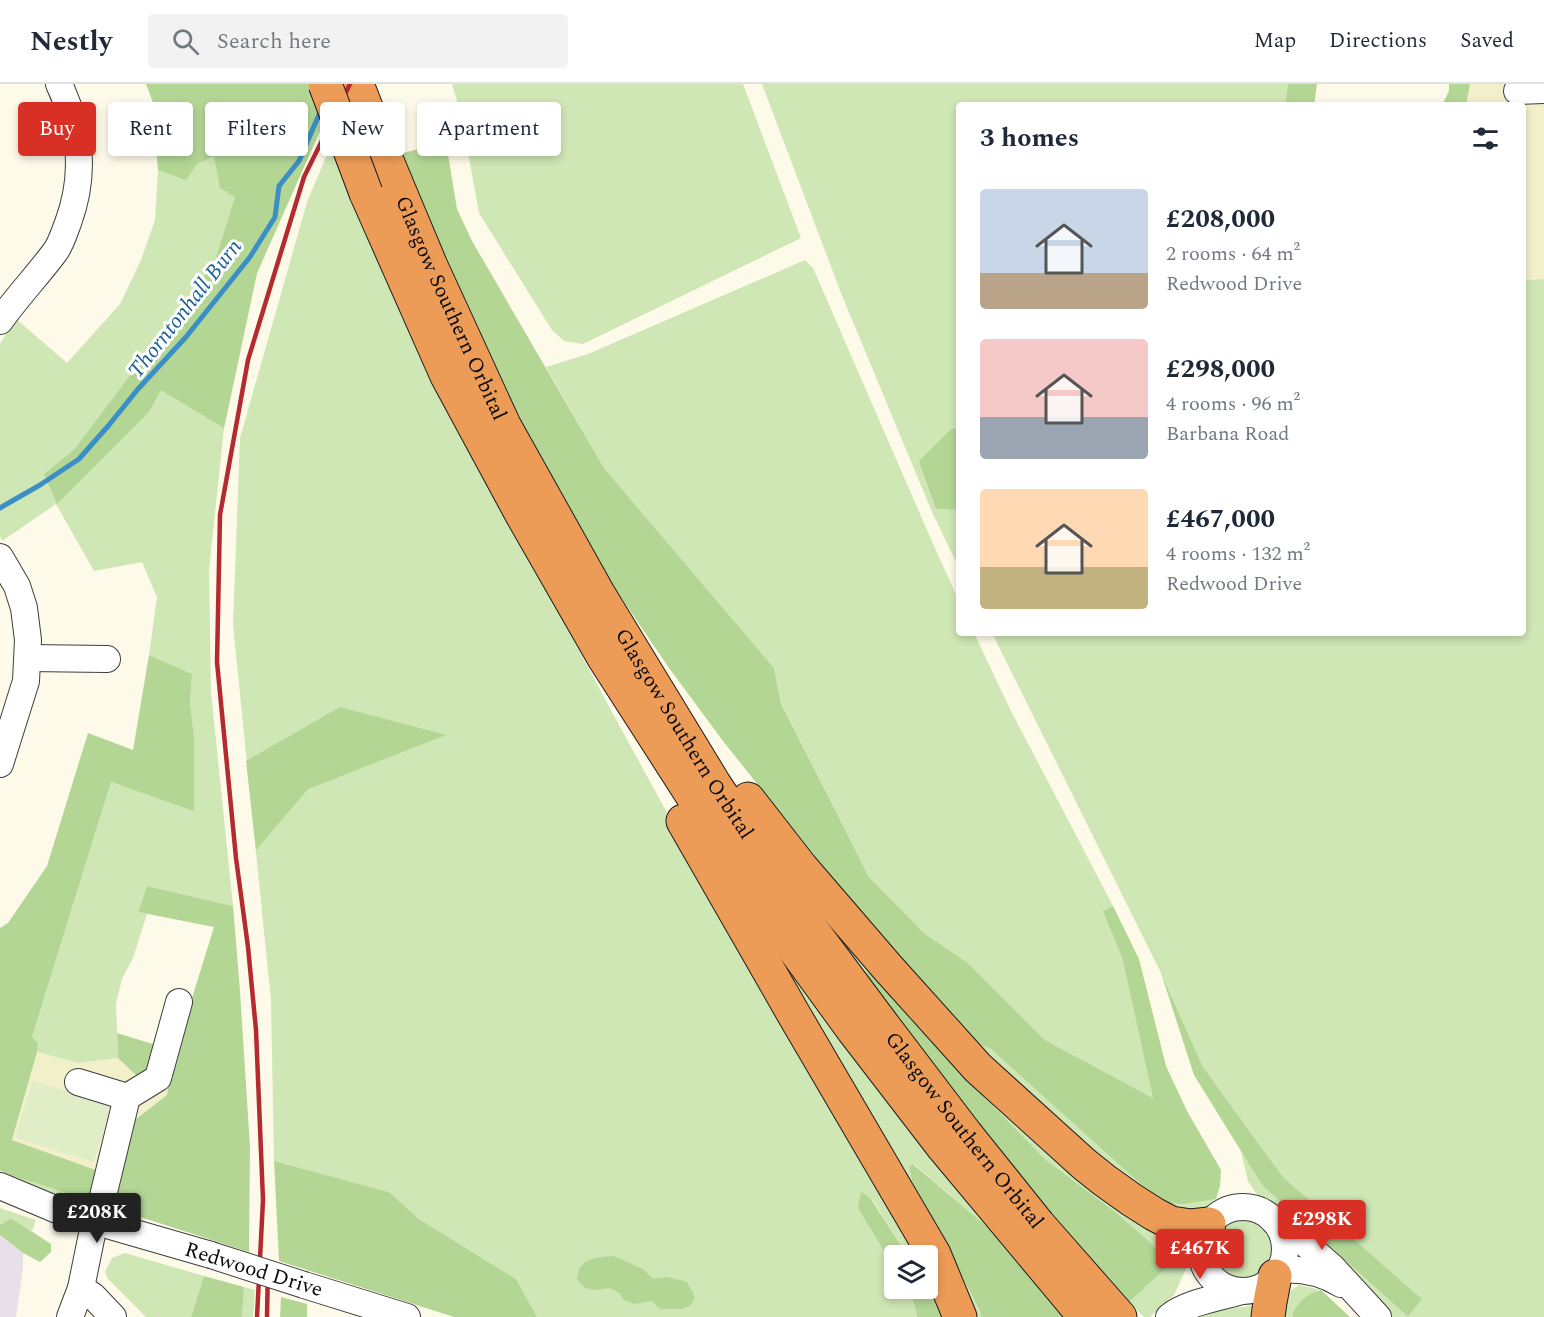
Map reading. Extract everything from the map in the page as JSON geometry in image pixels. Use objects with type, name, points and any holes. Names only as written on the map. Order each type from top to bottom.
[{"type":"highway","name":"Glasgow Southern Orbital","points":[[325,84],[366,193],[447,376],[521,513],[618,655],[715,785],[801,915],[1106,1315]]},
{"type":"highway","name":"Glasgow Southern Orbital","points":[[357,84],[430,266],[504,425],[598,593],[618,655]]},
{"type":"highway","points":[[618,655],[888,968],[978,1068],[1084,1164],[1124,1194],[1171,1223],[1191,1226],[1209,1224]]},
{"type":"highway","points":[[618,655],[660,781],[934,1254],[960,1317]]},
{"type":"highway","points":[[1269,1317],[1269,1302],[1277,1273]]},
{"type":"street","points":[[0,321],[56,251],[75,205],[79,169],[78,152],[70,110],[59,84]]},
{"type":"street","points":[[1517,91],[1544,90]]},
{"type":"street","points":[[0,557],[16,582],[24,608],[28,633],[26,681],[0,764]]},
{"type":"street","points":[[28,658],[107,659]]},
{"type":"street","points":[[70,1317],[81,1288],[92,1234],[127,1097],[158,1078],[179,1002]]},
{"type":"street","points":[[78,1082],[127,1097]]},
{"type":"street","name":"Redwood Drive","points":[[0,1186],[62,1212],[407,1317]]},
{"type":"street","points":[[1243,1291],[1229,1289],[1218,1283],[1208,1273],[1202,1261],[1201,1241],[1209,1224],[1223,1212],[1233,1208],[1247,1207],[1260,1210],[1316,1252],[1377,1317]]},
{"type":"street","points":[[1171,1315],[1201,1302],[1256,1289],[1268,1283],[1277,1273],[1285,1254],[1280,1229],[1273,1220]]},
{"type":"street","points":[[1171,1315],[1191,1286],[1202,1261]]},
{"type":"street","points":[[1277,1273],[1295,1269],[1317,1272],[1352,1290]]},
{"type":"street","points":[[81,1288],[93,1296],[113,1317]]},
{"type":"shaded area","points":[[1470,84],[1544,84],[1544,279],[1526,280],[1526,102],[1467,102]]},
{"type":"shaded area","points":[[37,1052],[78,1063],[118,1058],[136,1075],[153,1067],[170,1073],[167,1095],[131,1123],[115,1177],[12,1141]]},
{"type":"shaded area","points":[[0,1235],[23,1253],[16,1317],[0,1317]]},
{"type":"green space","points":[[146,84],[230,102],[205,102],[205,156],[308,156],[308,119],[320,121],[320,131],[257,273],[224,428],[209,570],[211,692],[233,906],[147,886],[138,912],[147,914],[133,958],[122,979],[116,1003],[118,1058],[78,1063],[37,1052],[38,1043],[32,1037],[111,782],[194,810],[194,736],[190,703],[192,674],[149,655],[157,597],[142,562],[94,571],[56,504],[2,541],[0,536],[0,344],[15,318],[67,363],[120,304],[141,260],[155,220],[157,156],[193,156],[193,102],[153,102]]},
{"type":"green space","points":[[146,84],[311,84],[320,110],[320,131],[257,273],[224,428],[161,390],[149,412],[57,504],[44,474],[74,450],[214,264],[235,197],[220,188],[214,156],[197,164],[186,180],[158,170],[157,156],[193,156],[193,102],[153,102]]},
{"type":"green space","points":[[452,84],[743,84],[801,238],[583,344],[564,341],[552,330],[479,213],[469,156],[561,156],[561,102],[457,102]]},
{"type":"green space","points":[[762,84],[1288,84],[1285,102],[956,102],[956,428],[950,429],[936,509],[956,510],[956,562],[932,512],[841,293]]},
{"type":"green space","points":[[1288,84],[1317,84],[1314,102],[1285,102]]},
{"type":"green space","points":[[1449,84],[1470,84],[1467,102],[1444,102],[1449,91]]},
{"type":"green space","points":[[417,149],[417,156],[448,156],[457,209],[472,241],[604,468],[774,668],[781,703],[869,877],[925,934],[968,963],[1045,1040],[1153,1098],[1122,957],[1103,911],[1113,906],[1139,959],[1166,1066],[1187,1111],[1221,1170],[1216,1199],[1185,1204],[1162,1203],[990,1048],[976,1044],[852,903],[723,741],[669,668],[601,568],[552,483],[441,270],[400,156],[405,156],[405,152]]},
{"type":"green space","points":[[326,156],[338,156],[426,362],[613,714],[753,970],[915,1245],[901,1245],[872,1199],[858,1208],[884,1251],[884,1299],[913,1299],[917,1317],[537,1317],[516,1279],[419,1219],[389,1192],[274,1161],[271,1001],[233,625],[240,438],[307,202]]},
{"type":"green space","points":[[805,260],[813,268],[956,595],[956,636],[975,636],[1009,707],[1113,906],[1104,911],[1122,957],[1153,1098],[1045,1040],[968,963],[925,934],[869,877],[781,702],[774,668],[604,468],[546,367],[588,354]]},
{"type":"green space","points":[[1544,279],[1544,1317],[1408,1317],[1422,1299],[1283,1177],[1203,1067],[1161,973],[993,636],[1526,636],[1526,280]]},
{"type":"green space","points":[[956,428],[956,510],[936,509],[919,461],[951,429]]},
{"type":"green space","points":[[149,655],[192,674],[190,703],[194,736],[194,811],[111,782],[32,1037],[38,1043],[37,1052],[12,1140],[115,1177],[131,1123],[167,1095],[171,1066],[214,927],[138,912],[147,886],[233,906],[250,1147],[249,1252],[0,1170],[0,928],[8,923],[47,866],[88,733],[133,750]]},
{"type":"green space","points":[[340,707],[446,735],[308,789],[256,850],[246,761]]},
{"type":"green space","points":[[773,843],[895,986],[1186,1238],[1186,1269],[1174,1295],[1150,1317],[1144,1317],[1129,1302],[1170,1263],[1148,1240],[1114,1211],[1046,1160],[866,980]]},
{"type":"green space","points":[[710,846],[861,1061],[991,1230],[914,1164],[909,1167],[912,1181],[980,1311],[981,1317],[969,1317],[938,1261],[938,1245],[929,1245]]},
{"type":"green space","points":[[865,971],[883,982],[948,1060],[1046,1160],[1114,1211],[1148,1240],[1170,1264],[1129,1302],[1053,1219],[866,980]]},
{"type":"green space","points":[[1161,973],[1203,1067],[1283,1177],[1422,1299],[1408,1317],[1262,1185],[1194,1075]]},
{"type":"green space","points":[[117,1033],[159,1046],[153,1067],[136,1075],[118,1058]]},
{"type":"green space","points":[[976,1044],[990,1048],[1185,1204],[1216,1199],[1198,1215],[1174,1215],[1089,1151]]},
{"type":"green space","points":[[33,1081],[111,1104],[94,1162],[15,1138]]},
{"type":"green space","points":[[1241,1151],[1262,1185],[1408,1317],[1391,1317],[1351,1274],[1275,1207],[1258,1196],[1248,1181]]},
{"type":"green space","points":[[274,1161],[389,1192],[419,1219],[516,1279],[537,1317],[454,1317],[279,1261]]},
{"type":"green space","points":[[913,1164],[991,1230],[1064,1317],[981,1317],[980,1311],[912,1181],[909,1167]]},
{"type":"green space","points":[[0,1170],[65,1193],[63,1199],[0,1176]]},
{"type":"green space","points":[[861,1192],[871,1199],[901,1245],[884,1245],[884,1251],[858,1208]]},
{"type":"green space","points":[[0,1208],[36,1220],[32,1231],[11,1218],[0,1225]]},
{"type":"green space","points":[[11,1218],[51,1244],[51,1252],[40,1262],[23,1253],[0,1235],[0,1225]]},
{"type":"green space","points":[[1238,1220],[1250,1220],[1260,1224],[1269,1233],[1273,1255],[1265,1270],[1250,1278],[1238,1278],[1228,1274],[1219,1265],[1215,1255],[1215,1243],[1219,1233],[1228,1224]]},
{"type":"green space","points":[[125,1253],[204,1276],[191,1317],[146,1317],[108,1279],[105,1272],[112,1258]]},
{"type":"green space","points":[[614,1256],[643,1269],[653,1279],[668,1277],[687,1282],[695,1297],[691,1305],[683,1309],[660,1309],[652,1301],[634,1304],[624,1300],[619,1293],[610,1288],[595,1290],[585,1288],[577,1279],[579,1269],[586,1262],[595,1258]]},
{"type":"green space","points":[[204,1276],[244,1287],[242,1317],[191,1317]]},
{"type":"green space","points":[[1299,1285],[1321,1290],[1316,1291],[1292,1314],[1293,1317],[1279,1317],[1285,1309],[1289,1292]]},
{"type":"green space","points":[[244,1287],[255,1290],[253,1317],[242,1317]]},
{"type":"green space","points":[[1321,1290],[1350,1317],[1293,1317],[1292,1314],[1304,1299]]},
{"type":"green space","points":[[938,1295],[943,1298],[948,1317],[917,1317],[913,1299],[938,1299]]},
{"type":"green space","points":[[281,1297],[307,1304],[307,1317],[280,1317]]},
{"type":"green space","points":[[1254,1305],[1260,1317],[1201,1317],[1217,1311]]},
{"type":"waterway","name":"Thorntonhall Burn","points":[[0,508],[79,459],[186,337],[250,257],[275,217],[279,186],[299,161],[320,112]]},
{"type":"railway","points":[[257,1317],[263,1200],[256,1030],[217,662],[220,515],[248,360],[304,177],[350,84]]},
{"type":"railway","points":[[267,1317],[268,1266]]}]
